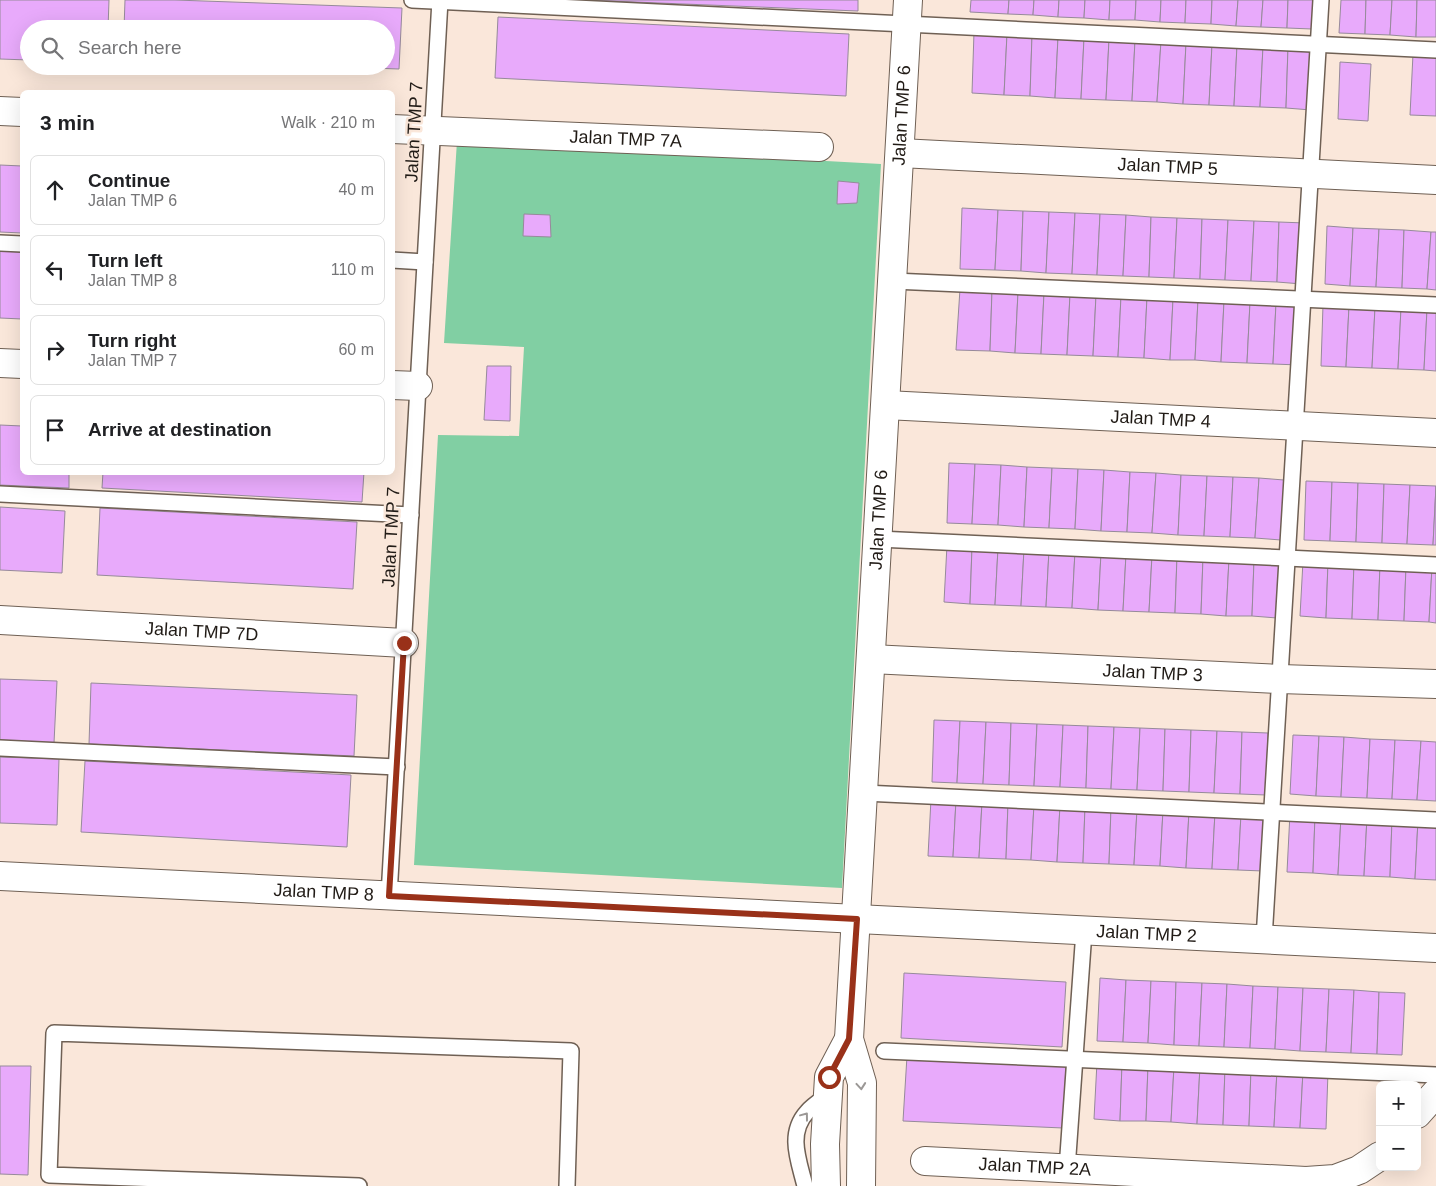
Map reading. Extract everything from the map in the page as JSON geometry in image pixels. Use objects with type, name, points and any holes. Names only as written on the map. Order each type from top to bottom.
[{"type":"street","name":"Jalan TMP 6","points":[[861,1186],[862,1083],[849,1039],[907,12]]},
{"type":"street","points":[[0,111],[20,112]]},
{"type":"street","name":"Jalan TMP 7A","points":[[395,129],[819,148]]},
{"type":"street","name":"Jalan TMP 5","points":[[900,153],[1436,180]]},
{"type":"street","points":[[0,363],[20,364]]},
{"type":"street","name":"Jalan TMP 4","points":[[886,405],[1436,433]]},
{"type":"street","name":"Jalan TMP 7D","points":[[0,620],[404,643]]},
{"type":"street","name":"Jalan TMP 3","points":[[871,659],[1280,679],[1436,684]]},
{"type":"street","name":"Jalan TMP 8","points":[[0,876],[857,919]]},
{"type":"street","name":"Jalan TMP 2","points":[[857,919],[1436,948]]},
{"type":"street","name":"Jalan TMP 6","points":[[826,1186],[825,1144],[829,1077],[849,1039]]},
{"type":"street","points":[[1421,1110],[1436,1093]]},
{"type":"street","name":"Jalan TMP 2A","points":[[925,1161],[1306,1181],[1335,1179],[1359,1170],[1376,1159]]},
{"type":"lane","points":[[412,0],[907,12],[1318,44],[1436,50]]},
{"type":"lane","points":[[1264,939],[1321,0]]},
{"type":"lane","name":"Jalan TMP 7","points":[[389,896],[411,515],[405,386],[425,262],[440,1]]},
{"type":"lane","points":[[0,243],[20,244]]},
{"type":"lane","points":[[395,260],[425,262]]},
{"type":"lane","points":[[893,281],[1436,305]]},
{"type":"lane","points":[[0,494],[411,515]]},
{"type":"lane","points":[[878,539],[1436,565]]},
{"type":"lane","points":[[0,748],[397,767]]},
{"type":"lane","points":[[864,793],[1436,820]]},
{"type":"lane","points":[[1067,1169],[1084,931]]},
{"type":"lane","points":[[358,1186],[49,1176],[54,1033],[571,1051],[567,1186]]},
{"type":"lane","points":[[884,1051],[1436,1076]]},
{"type":"lane","points":[[805,1186],[795,1145],[798,1126],[807,1112],[828,1095]]},
{"type":"green space","points":[[457,141],[881,164],[842,888],[414,865],[438,435],[519,436],[524,347],[444,343]]},
{"type":"building","points":[[0,0],[109,0],[108,20],[20,20],[20,60],[0,59]]},
{"type":"building","points":[[125,0],[402,8],[399,69],[395,69],[395,20],[124,20]]},
{"type":"building","points":[[585,0],[858,0],[858,11]]},
{"type":"building","points":[[971,0],[1009,0],[1008,14],[970,12]]},
{"type":"building","points":[[1009,0],[1034,0],[1033,15],[1008,14]]},
{"type":"building","points":[[1034,0],[1059,0],[1058,17],[1033,15]]},
{"type":"building","points":[[1059,0],[1085,0],[1084,18],[1058,17]]},
{"type":"building","points":[[1085,0],[1110,0],[1109,20],[1084,18]]},
{"type":"building","points":[[1110,0],[1136,0],[1135,20],[1109,20]]},
{"type":"building","points":[[1136,0],[1161,0],[1160,22],[1135,20]]},
{"type":"building","points":[[1161,0],[1186,0],[1185,23],[1160,22]]},
{"type":"building","points":[[1186,0],[1212,0],[1211,24],[1185,23]]},
{"type":"building","points":[[1212,0],[1238,0],[1236,26],[1211,24]]},
{"type":"building","points":[[1238,0],[1263,0],[1261,27],[1236,26]]},
{"type":"building","points":[[1263,0],[1288,0],[1287,28],[1261,27]]},
{"type":"building","points":[[1288,0],[1314,0],[1312,29],[1287,28]]},
{"type":"building","points":[[1341,0],[1366,0],[1365,34],[1339,33]]},
{"type":"building","points":[[1366,0],[1392,0],[1390,35],[1365,34]]},
{"type":"building","points":[[1392,0],[1417,0],[1416,37],[1390,35]]},
{"type":"building","points":[[1417,0],[1436,0],[1436,37],[1416,37]]},
{"type":"building","points":[[498,17],[849,34],[846,96],[495,78]]},
{"type":"building","points":[[974,32],[1007,34],[1004,95],[972,93]]},
{"type":"building","points":[[1007,34],[1032,35],[1030,96],[1004,95]]},
{"type":"building","points":[[1032,35],[1058,37],[1055,98],[1030,96]]},
{"type":"building","points":[[1058,37],[1084,38],[1081,99],[1055,98]]},
{"type":"building","points":[[1084,38],[1109,39],[1106,100],[1081,99]]},
{"type":"building","points":[[1109,39],[1135,40],[1132,101],[1106,100]]},
{"type":"building","points":[[1135,40],[1161,41],[1157,102],[1132,101]]},
{"type":"building","points":[[1161,41],[1186,43],[1183,104],[1157,102]]},
{"type":"building","points":[[1186,43],[1212,44],[1209,105],[1183,104]]},
{"type":"building","points":[[1212,44],[1237,45],[1234,106],[1209,105]]},
{"type":"building","points":[[1237,45],[1263,46],[1260,107],[1234,106]]},
{"type":"building","points":[[1263,46],[1288,47],[1286,108],[1260,107]]},
{"type":"building","points":[[1288,47],[1314,49],[1311,110],[1286,108]]},
{"type":"building","points":[[1413,54],[1436,55],[1436,116],[1410,115]]},
{"type":"building","points":[[1340,62],[1371,64],[1368,121],[1338,119]]},
{"type":"building","points":[[0,165],[20,166],[20,233],[0,232]]},
{"type":"building","points":[[838,181],[859,183],[857,203],[837,204]]},
{"type":"building","points":[[962,208],[998,210],[995,270],[960,269]]},
{"type":"building","points":[[998,210],[1023,211],[1021,271],[995,270]]},
{"type":"building","points":[[1023,211],[1049,212],[1046,273],[1021,271]]},
{"type":"building","points":[[1049,212],[1075,213],[1072,274],[1046,273]]},
{"type":"building","points":[[1075,213],[1100,214],[1097,275],[1072,274]]},
{"type":"building","points":[[524,214],[550,215],[551,237],[523,236]]},
{"type":"building","points":[[1100,214],[1126,215],[1123,276],[1097,275]]},
{"type":"building","points":[[1126,215],[1151,217],[1149,277],[1123,276]]},
{"type":"building","points":[[1151,217],[1177,218],[1174,278],[1149,277]]},
{"type":"building","points":[[1177,218],[1202,219],[1200,279],[1174,278]]},
{"type":"building","points":[[1202,219],[1228,220],[1225,280],[1200,279]]},
{"type":"building","points":[[1228,220],[1254,221],[1251,281],[1225,280]]},
{"type":"building","points":[[1254,221],[1279,222],[1277,282],[1251,281]]},
{"type":"building","points":[[1279,222],[1305,223],[1302,284],[1277,282]]},
{"type":"building","points":[[1327,226],[1353,228],[1350,286],[1325,284]]},
{"type":"building","points":[[1353,228],[1379,229],[1376,287],[1350,286]]},
{"type":"building","points":[[1379,229],[1404,230],[1402,288],[1376,287]]},
{"type":"building","points":[[1404,230],[1431,232],[1427,289],[1402,288]]},
{"type":"building","points":[[1431,232],[1436,232],[1436,290],[1427,289]]},
{"type":"building","points":[[0,251],[20,252],[20,319],[0,318]]},
{"type":"building","points":[[960,289],[992,290],[990,351],[956,350]]},
{"type":"building","points":[[992,290],[1018,292],[1015,353],[990,351]]},
{"type":"building","points":[[1018,292],[1044,293],[1041,354],[1015,353]]},
{"type":"building","points":[[1044,293],[1070,294],[1067,355],[1041,354]]},
{"type":"building","points":[[1070,294],[1096,295],[1093,356],[1067,355]]},
{"type":"building","points":[[1096,295],[1121,296],[1118,357],[1093,356]]},
{"type":"building","points":[[1121,296],[1147,297],[1144,358],[1118,357]]},
{"type":"building","points":[[1147,297],[1173,299],[1170,360],[1144,358]]},
{"type":"building","points":[[1173,299],[1198,299],[1195,360],[1170,360]]},
{"type":"building","points":[[1198,299],[1224,301],[1221,362],[1195,360]]},
{"type":"building","points":[[1224,301],[1250,302],[1247,363],[1221,362]]},
{"type":"building","points":[[1250,302],[1276,303],[1273,364],[1247,363]]},
{"type":"building","points":[[1276,303],[1301,305],[1299,365],[1273,364]]},
{"type":"building","points":[[1323,305],[1349,306],[1346,367],[1321,366]]},
{"type":"building","points":[[1349,306],[1375,307],[1372,368],[1346,367]]},
{"type":"building","points":[[1375,307],[1401,308],[1398,369],[1372,368]]},
{"type":"building","points":[[1401,308],[1427,309],[1424,370],[1398,369]]},
{"type":"building","points":[[1427,309],[1436,310],[1436,371],[1424,370]]},
{"type":"building","points":[[487,366],[511,366],[510,421],[484,420]]},
{"type":"building","points":[[0,425],[20,426],[20,475],[69,475],[69,488],[0,485]]},
{"type":"building","points":[[949,463],[975,464],[972,524],[947,523]]},
{"type":"building","points":[[975,464],[1001,465],[998,525],[972,524]]},
{"type":"building","points":[[1001,465],[1027,467],[1024,527],[998,525]]},
{"type":"building","points":[[1027,467],[1052,468],[1049,528],[1024,527]]},
{"type":"building","points":[[1052,468],[1078,469],[1075,529],[1049,528]]},
{"type":"building","points":[[1078,469],[1104,470],[1101,531],[1075,529]]},
{"type":"building","points":[[1104,470],[1130,472],[1127,532],[1101,531]]},
{"type":"building","points":[[1130,472],[1156,473],[1152,533],[1127,532]]},
{"type":"building","points":[[1156,473],[1181,475],[1178,535],[1152,533]]},
{"type":"building","points":[[103,475],[364,475],[362,502],[102,488]]},
{"type":"building","points":[[1181,475],[1207,476],[1204,536],[1178,535]]},
{"type":"building","points":[[1207,476],[1233,477],[1230,537],[1204,536]]},
{"type":"building","points":[[1233,477],[1259,478],[1255,538],[1230,537]]},
{"type":"building","points":[[1259,478],[1284,480],[1281,540],[1255,538]]},
{"type":"building","points":[[1306,481],[1332,482],[1330,541],[1304,540]]},
{"type":"building","points":[[1332,482],[1358,483],[1356,542],[1330,541]]},
{"type":"building","points":[[1358,483],[1384,484],[1382,543],[1356,542]]},
{"type":"building","points":[[1384,484],[1410,485],[1407,544],[1382,543]]},
{"type":"building","points":[[1410,485],[1436,486],[1433,545],[1407,544]]},
{"type":"building","points":[[1436,486],[1436,545],[1433,545]]},
{"type":"building","points":[[0,507],[65,511],[62,573],[0,570]]},
{"type":"building","points":[[100,508],[357,522],[353,589],[97,575]]},
{"type":"building","points":[[947,545],[972,547],[970,604],[944,602]]},
{"type":"building","points":[[972,547],[998,548],[995,605],[970,604]]},
{"type":"building","points":[[998,548],[1024,549],[1021,606],[995,605]]},
{"type":"building","points":[[1024,549],[1049,550],[1046,607],[1021,606]]},
{"type":"building","points":[[1049,550],[1075,551],[1072,608],[1046,607]]},
{"type":"building","points":[[1075,551],[1101,553],[1098,610],[1072,608]]},
{"type":"building","points":[[1101,553],[1126,554],[1123,611],[1098,610]]},
{"type":"building","points":[[1126,554],[1152,555],[1149,612],[1123,611]]},
{"type":"building","points":[[1152,555],[1177,556],[1175,613],[1149,612]]},
{"type":"building","points":[[1177,556],[1203,557],[1201,614],[1175,613]]},
{"type":"building","points":[[1203,557],[1229,559],[1226,616],[1201,614]]},
{"type":"building","points":[[1229,559],[1254,560],[1252,616],[1226,616]]},
{"type":"building","points":[[1254,560],[1280,561],[1277,618],[1252,616]]},
{"type":"building","points":[[1303,561],[1328,562],[1326,618],[1300,616]]},
{"type":"building","points":[[1328,562],[1354,563],[1352,619],[1326,618]]},
{"type":"building","points":[[1354,563],[1380,564],[1378,620],[1352,619]]},
{"type":"building","points":[[1380,564],[1406,566],[1404,621],[1378,620]]},
{"type":"building","points":[[1406,566],[1432,567],[1429,622],[1404,621]]},
{"type":"building","points":[[1432,567],[1436,567],[1436,623],[1429,622]]},
{"type":"building","points":[[0,679],[57,681],[54,743],[0,740]]},
{"type":"building","points":[[91,683],[357,695],[354,756],[89,744]]},
{"type":"building","points":[[934,720],[960,721],[957,783],[932,782]]},
{"type":"building","points":[[960,721],[986,722],[983,784],[957,783]]},
{"type":"building","points":[[986,722],[1011,723],[1009,785],[983,784]]},
{"type":"building","points":[[1011,723],[1037,724],[1034,786],[1009,785]]},
{"type":"building","points":[[1037,724],[1063,725],[1060,787],[1034,786]]},
{"type":"building","points":[[1063,725],[1088,726],[1086,788],[1060,787]]},
{"type":"building","points":[[1088,726],[1114,727],[1111,789],[1086,788]]},
{"type":"building","points":[[1114,727],[1140,728],[1137,790],[1111,789]]},
{"type":"building","points":[[1140,728],[1165,729],[1163,791],[1137,790]]},
{"type":"building","points":[[1165,729],[1191,730],[1189,792],[1163,791]]},
{"type":"building","points":[[1191,730],[1217,731],[1214,793],[1189,792]]},
{"type":"building","points":[[1217,731],[1242,732],[1240,794],[1214,793]]},
{"type":"building","points":[[1242,732],[1268,733],[1266,795],[1240,794]]},
{"type":"building","points":[[1293,735],[1319,736],[1316,796],[1290,794]]},
{"type":"building","points":[[1319,736],[1344,737],[1341,797],[1316,796]]},
{"type":"building","points":[[1344,737],[1370,739],[1367,798],[1341,797]]},
{"type":"building","points":[[1370,739],[1395,740],[1392,799],[1367,798]]},
{"type":"building","points":[[1395,740],[1421,741],[1417,800],[1392,799]]},
{"type":"building","points":[[1421,741],[1436,742],[1436,801],[1417,800]]},
{"type":"building","points":[[0,757],[59,759],[57,825],[0,823]]},
{"type":"building","points":[[85,761],[351,775],[347,847],[81,832]]},
{"type":"building","points":[[931,799],[956,800],[953,857],[928,856]]},
{"type":"building","points":[[956,800],[982,802],[979,858],[953,857]]},
{"type":"building","points":[[982,802],[1008,803],[1006,859],[979,858]]},
{"type":"building","points":[[1008,803],[1034,804],[1031,860],[1006,859]]},
{"type":"building","points":[[1034,804],[1060,805],[1057,862],[1031,860]]},
{"type":"building","points":[[1060,805],[1085,806],[1083,863],[1057,862]]},
{"type":"building","points":[[1085,806],[1111,808],[1109,864],[1083,863]]},
{"type":"building","points":[[1111,808],[1137,809],[1134,865],[1109,864]]},
{"type":"building","points":[[1137,809],[1163,810],[1160,866],[1134,865]]},
{"type":"building","points":[[1163,810],[1189,811],[1186,868],[1160,866]]},
{"type":"building","points":[[1189,811],[1215,812],[1212,869],[1186,868]]},
{"type":"building","points":[[1215,812],[1241,814],[1238,870],[1212,869]]},
{"type":"building","points":[[1290,813],[1315,815],[1313,873],[1287,872]]},
{"type":"building","points":[[1241,814],[1266,815],[1263,871],[1238,870]]},
{"type":"building","points":[[1315,815],[1341,816],[1338,875],[1313,873]]},
{"type":"building","points":[[1341,816],[1367,817],[1364,876],[1338,875]]},
{"type":"building","points":[[1367,817],[1392,819],[1390,877],[1364,876]]},
{"type":"building","points":[[1392,819],[1418,820],[1415,879],[1390,877]]},
{"type":"building","points":[[1418,820],[1436,821],[1436,880],[1415,879]]},
{"type":"building","points":[[904,973],[1066,982],[1062,1047],[901,1038]]},
{"type":"building","points":[[1100,978],[1126,980],[1123,1042],[1097,1041]]},
{"type":"building","points":[[1126,980],[1151,981],[1148,1043],[1123,1042]]},
{"type":"building","points":[[1151,981],[1176,982],[1174,1045],[1148,1043]]},
{"type":"building","points":[[1176,982],[1202,983],[1199,1046],[1174,1045]]},
{"type":"building","points":[[1202,983],[1227,984],[1224,1047],[1199,1046]]},
{"type":"building","points":[[1227,984],[1253,986],[1250,1048],[1224,1047]]},
{"type":"building","points":[[1253,986],[1278,987],[1275,1049],[1250,1048]]},
{"type":"building","points":[[1278,987],[1303,988],[1300,1051],[1275,1049]]},
{"type":"building","points":[[1303,988],[1329,989],[1326,1052],[1300,1051]]},
{"type":"building","points":[[1329,989],[1354,990],[1351,1053],[1326,1052]]},
{"type":"building","points":[[1354,990],[1379,992],[1377,1054],[1351,1053]]},
{"type":"building","points":[[1379,992],[1405,993],[1402,1055],[1377,1054]]},
{"type":"building","points":[[907,1056],[1066,1064],[1063,1128],[903,1121]]},
{"type":"building","points":[[1097,1062],[1122,1063],[1120,1121],[1094,1119]]},
{"type":"building","points":[[1122,1063],[1148,1065],[1146,1121],[1120,1121]]},
{"type":"building","points":[[1148,1065],[1174,1066],[1171,1122],[1146,1121]]},
{"type":"building","points":[[0,1066],[31,1066],[28,1175],[0,1174]]},
{"type":"building","points":[[1174,1066],[1200,1066],[1197,1124],[1171,1122]]},
{"type":"building","points":[[1200,1066],[1225,1068],[1223,1125],[1197,1124]]},
{"type":"building","points":[[1225,1068],[1251,1069],[1249,1126],[1223,1125]]},
{"type":"building","points":[[1251,1069],[1277,1070],[1274,1127],[1249,1126]]},
{"type":"building","points":[[1277,1070],[1303,1071],[1300,1128],[1274,1127]]},
{"type":"building","points":[[1303,1071],[1328,1072],[1326,1129],[1300,1128]]},
{"type":"route","points":[[404,643],[389,896],[857,919],[849,1039],[829,1077]]}]
